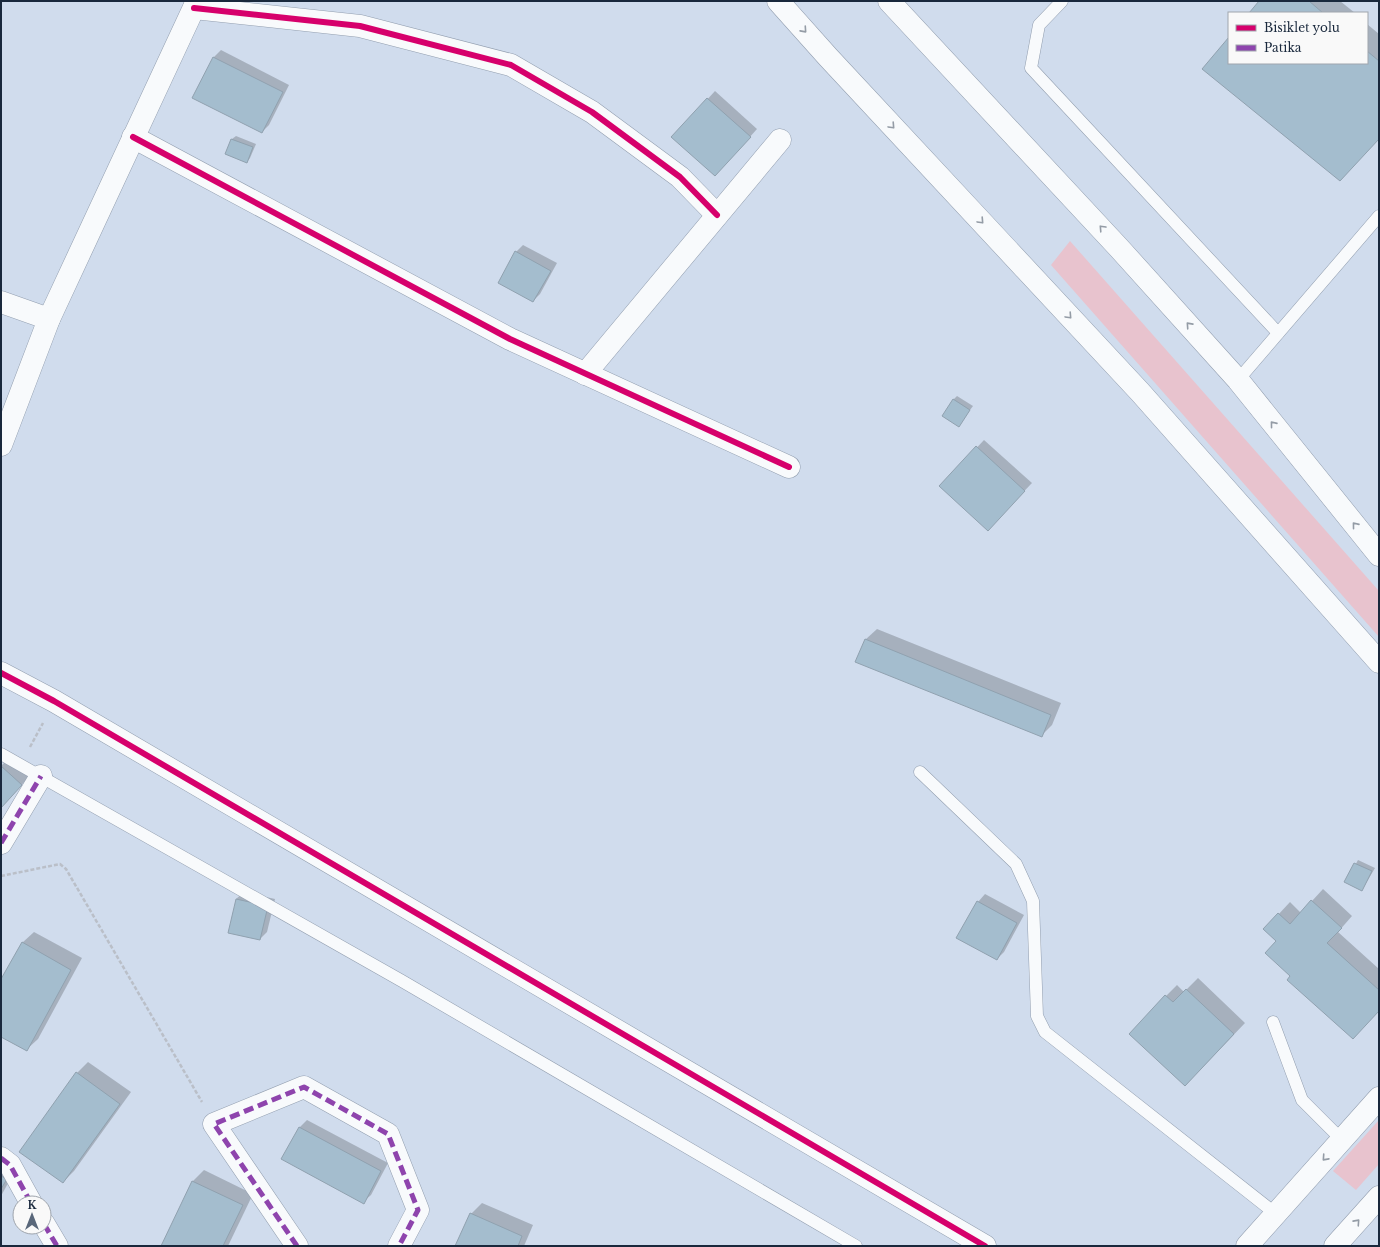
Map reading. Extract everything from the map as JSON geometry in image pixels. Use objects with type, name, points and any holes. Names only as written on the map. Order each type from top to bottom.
[{"type":"street","points":[[778,1],[1140,392],[1379,662]]},
{"type":"street","points":[[888,1],[1120,248],[1238,380],[1379,555]]},
{"type":"street","points":[[1,445],[49,319],[195,5],[360,26],[511,65],[592,112],[680,177],[717,215]]},
{"type":"street","points":[[134,137],[510,339],[789,467]]},
{"type":"street","points":[[585,374],[780,140]]},
{"type":"street","points":[[1,302],[49,319]]},
{"type":"street","points":[[1,673],[54,701],[985,1246]]},
{"type":"street","points":[[1,843],[41,776]]},
{"type":"street","points":[[297,1246],[214,1124],[304,1088],[388,1134],[418,1210],[399,1246]]},
{"type":"street","points":[[1247,1246],[1379,1098]]},
{"type":"street","points":[[1,1158],[10,1165],[27,1195]]},
{"type":"street","points":[[1334,1246],[1379,1198]]},
{"type":"street","points":[[50,1235],[57,1246]]},
{"type":"lane","points":[[1062,1],[1038,26],[1031,68],[1278,334]]},
{"type":"lane","points":[[1238,380],[1379,216]]},
{"type":"lane","points":[[1,754],[402,980],[856,1246]]},
{"type":"lane","points":[[920,772],[1016,864],[1033,901],[1037,1016],[1045,1032],[1276,1214]]},
{"type":"lane","points":[[1273,1022],[1302,1100],[1342,1140]]},
{"type":"path","points":[[21,765],[54,701]]},
{"type":"path","points":[[1,876],[60,864],[66,869],[214,1124]]},
{"type":"shaded area","points":[[1070,241],[1379,591],[1379,637],[1051,265]]},
{"type":"shaded area","points":[[1379,1120],[1379,1164],[1356,1190],[1333,1171]]},
{"type":"building","points":[[1259,1],[1309,1],[1322,12],[1250,12]]},
{"type":"building","points":[[1228,38],[1228,64],[1368,64],[1368,52],[1379,61],[1379,139],[1340,181],[1202,69]]},
{"type":"building","points":[[213,57],[283,92],[262,133],[192,98]]},
{"type":"building","points":[[707,98],[751,137],[715,176],[671,137]]},
{"type":"building","points":[[231,139],[253,147],[247,163],[225,154]]},
{"type":"building","points":[[515,251],[551,271],[533,302],[498,283]]},
{"type":"building","points":[[953,399],[970,410],[959,427],[942,416]]},
{"type":"building","points":[[976,446],[1025,491],[988,531],[939,486]]},
{"type":"building","points":[[865,639],[1051,715],[1042,737],[855,662]]},
{"type":"building","points":[[1,766],[22,785],[1,808]]},
{"type":"building","points":[[1354,863],[1372,871],[1362,891],[1344,882]]},
{"type":"building","points":[[236,899],[268,906],[260,940],[228,933]]},
{"type":"building","points":[[1311,900],[1342,928],[1327,943],[1379,990],[1379,1011],[1353,1039],[1287,980],[1290,976],[1265,953],[1276,941],[1263,929],[1278,913],[1290,924]]},
{"type":"building","points":[[977,901],[1017,923],[997,960],[956,938]]},
{"type":"building","points":[[22,942],[71,970],[27,1051],[1,1037],[1,979]]},
{"type":"building","points":[[1186,989],[1234,1034],[1185,1086],[1129,1034],[1165,995],[1173,1002]]},
{"type":"building","points":[[76,1072],[120,1104],[63,1183],[19,1152]]},
{"type":"building","points":[[299,1127],[381,1171],[364,1204],[281,1159]]},
{"type":"building","points":[[1,1176],[7,1179],[1,1189]]},
{"type":"building","points":[[192,1181],[243,1205],[223,1246],[161,1246]]},
{"type":"building","points":[[470,1213],[522,1236],[518,1246],[455,1246]]},
{"type":"marked path","points":[[1,843],[41,776]]},
{"type":"marked path","points":[[297,1246],[214,1124],[304,1087],[388,1134],[418,1210],[399,1246]]},
{"type":"marked path","points":[[1,1158],[10,1165],[27,1195]]},
{"type":"marked path","points":[[50,1235],[57,1246]]},
{"type":"cycle path","points":[[194,8],[360,26],[511,65],[592,112],[680,177],[717,215]]},
{"type":"cycle path","points":[[133,137],[510,339],[789,467]]},
{"type":"cycle path","points":[[1,673],[54,701],[985,1246]]}]
